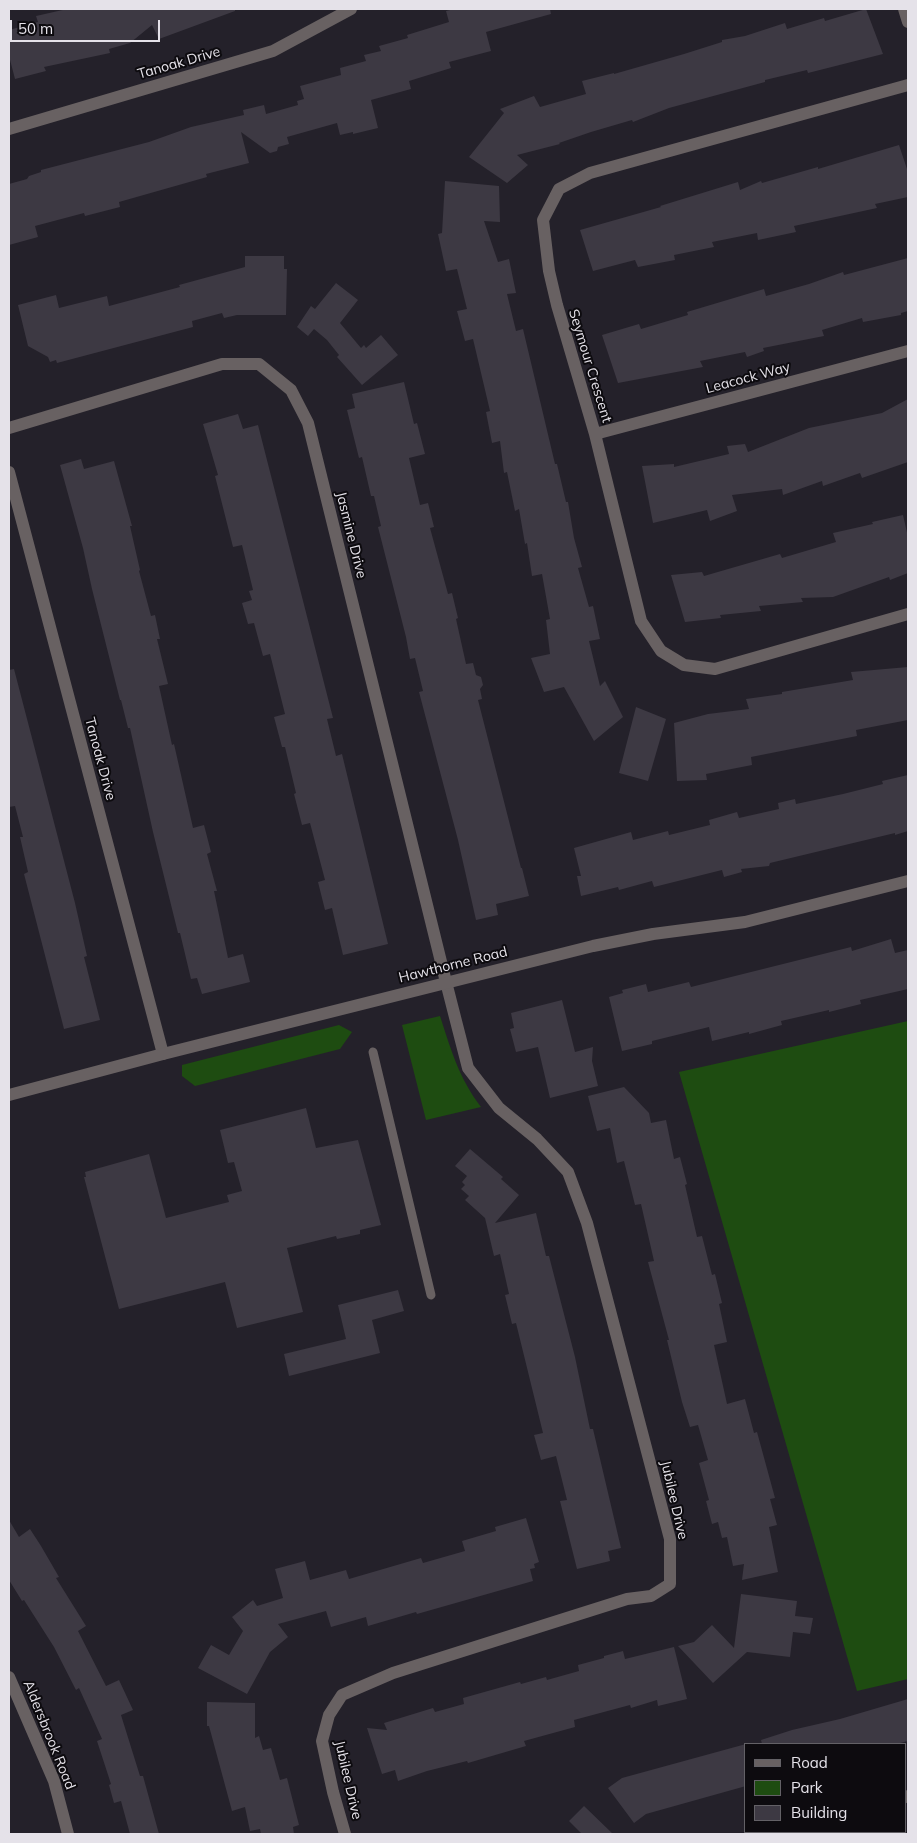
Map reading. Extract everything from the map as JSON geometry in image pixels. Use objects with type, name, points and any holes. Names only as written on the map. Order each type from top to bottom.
[{"type":"street","name":"Tanoak Drive","points":[[9,129],[273,51],[351,9]]},
{"type":"street","points":[[904,9],[908,22]]},
{"type":"street","name":"Seymour Crescent","points":[[908,85],[590,173],[559,189],[543,220],[549,271],[557,305],[595,434],[642,620],[660,651],[684,665],[715,669],[908,614]]},
{"type":"street","name":"Leacock Way","points":[[595,434],[908,351]]},
{"type":"street","name":"Jasmine Drive","points":[[9,428],[222,364],[259,364],[291,390],[308,423],[446,982]]},
{"type":"street","name":"Tanoak Drive","points":[[9,472],[163,1054]]},
{"type":"street","name":"Hawthorne Road","points":[[9,1095],[163,1054],[593,946],[653,934],[745,922],[908,881]]},
{"type":"street","name":"Jubilee Drive","points":[[345,1834],[333,1792],[322,1741],[329,1715],[342,1695],[393,1673],[627,1599],[651,1596],[670,1584],[670,1539],[584,1215],[568,1172],[536,1139],[499,1108],[468,1068],[446,982]]},
{"type":"street","name":"Aldersbrook Road","points":[[9,1677],[54,1781],[68,1834]]},
{"type":"lane","points":[[373,1052],[431,1295]]},
{"type":"green space","points":[[440,1016],[461,1074],[481,1107],[426,1120],[402,1025]]},
{"type":"green space","points":[[908,1021],[908,1679],[857,1691],[679,1072]]},
{"type":"green space","points":[[339,1025],[352,1032],[340,1049],[195,1086],[182,1076],[182,1065]]},
{"type":"building","points":[[67,9],[235,9],[235,11],[159,39],[152,25],[130,43],[109,49],[110,53],[44,67],[46,71],[15,79],[9,56],[9,30],[38,22],[36,16]]},
{"type":"building","points":[[454,9],[550,9],[551,14],[486,32],[491,51],[449,62],[451,68],[409,81],[411,89],[371,100],[378,128],[340,135],[337,123],[287,137],[289,144],[278,147],[277,151],[270,153],[241,132],[249,163],[206,174],[207,177],[119,202],[120,207],[85,216],[84,213],[35,226],[38,237],[9,245],[9,184],[27,179],[29,176],[41,172],[41,170],[149,142],[191,127],[244,115],[243,110],[264,105],[266,114],[298,105],[297,101],[304,99],[300,86],[341,75],[340,68],[366,61],[364,55],[381,51],[379,46],[408,38],[407,35],[449,22],[446,11]]},
{"type":"building","points":[[866,9],[883,54],[808,73],[807,70],[765,80],[765,82],[669,108],[633,122],[632,120],[591,132],[560,144],[517,155],[528,165],[507,183],[469,157],[504,113],[500,109],[534,96],[540,107],[586,94],[582,81],[684,54],[722,42],[722,40],[745,36],[785,23],[787,29],[824,18],[825,21]]},
{"type":"building","points":[[899,145],[908,172],[908,197],[875,204],[877,208],[794,226],[796,232],[758,240],[757,233],[712,242],[714,247],[674,255],[675,260],[638,267],[635,260],[593,271],[580,230],[661,207],[738,182],[740,190],[761,181],[762,183],[818,167],[818,169]]},
{"type":"building","points":[[445,181],[499,186],[500,222],[484,221],[498,262],[509,259],[516,293],[507,294],[516,331],[523,329],[555,464],[557,464],[566,502],[568,502],[574,538],[582,567],[578,568],[589,607],[593,606],[600,639],[589,641],[600,686],[605,681],[623,717],[594,741],[564,687],[544,692],[531,658],[550,654],[546,620],[550,619],[542,574],[532,576],[519,509],[515,511],[507,472],[504,473],[500,441],[492,443],[486,412],[490,411],[473,339],[465,341],[457,311],[467,309],[457,269],[446,271],[438,234],[442,233]]},
{"type":"building","points":[[245,256],[284,256],[284,269],[287,269],[286,315],[237,315],[224,318],[222,313],[192,321],[193,327],[57,363],[56,360],[50,362],[48,357],[28,346],[18,305],[56,295],[59,308],[107,296],[109,306],[245,267]]},
{"type":"building","points":[[908,258],[908,311],[901,313],[901,315],[863,322],[862,318],[822,330],[824,336],[763,348],[764,351],[747,357],[745,352],[700,361],[703,367],[618,383],[602,335],[639,324],[641,329],[688,315],[687,312],[764,289],[766,296],[843,272],[844,275]]},
{"type":"building","points":[[336,283],[358,300],[340,323],[361,348],[364,345],[366,348],[381,335],[398,355],[362,385],[337,357],[339,355],[327,340],[314,329],[308,336],[297,327],[311,306],[315,309]]},
{"type":"building","points":[[404,382],[414,424],[417,423],[425,454],[409,458],[420,505],[428,503],[434,527],[430,528],[448,594],[452,593],[466,664],[473,663],[476,675],[481,677],[483,685],[480,689],[482,699],[478,700],[529,896],[496,904],[498,915],[476,920],[458,840],[419,692],[423,691],[415,658],[410,659],[378,527],[381,526],[374,496],[371,496],[362,457],[359,458],[347,410],[355,408],[352,394]]},
{"type":"building","points":[[908,399],[908,462],[862,478],[860,473],[823,486],[822,481],[783,495],[782,489],[732,495],[737,511],[710,521],[707,510],[653,523],[642,466],[674,464],[674,467],[729,454],[727,446],[745,444],[748,452],[809,428],[882,413]]},
{"type":"building","points":[[238,414],[243,429],[258,425],[333,718],[327,719],[336,756],[342,754],[388,944],[343,955],[332,908],[325,910],[318,882],[325,880],[310,823],[302,825],[285,747],[282,747],[274,717],[285,714],[270,654],[263,656],[254,623],[248,624],[242,603],[252,600],[249,591],[253,590],[242,545],[233,547],[215,476],[218,475],[203,424]]},
{"type":"building","points":[[81,459],[84,469],[114,461],[132,526],[130,526],[139,571],[151,616],[155,615],[160,639],[157,639],[168,684],[159,686],[193,828],[204,825],[211,852],[207,854],[217,891],[214,891],[228,958],[243,954],[250,982],[202,994],[197,978],[191,979],[153,832],[130,728],[128,728],[120,700],[83,548],[60,465]]},
{"type":"building","points":[[903,515],[908,537],[908,573],[890,580],[889,577],[833,597],[801,598],[803,602],[759,606],[761,611],[720,615],[721,618],[685,622],[671,575],[702,572],[704,576],[780,554],[782,558],[836,542],[833,533]]},
{"type":"building","points":[[908,667],[908,720],[856,730],[857,736],[751,757],[752,765],[706,774],[707,780],[677,781],[674,723],[708,714],[749,709],[746,699],[853,680],[851,672]]},
{"type":"building","points":[[14,669],[75,903],[87,956],[84,957],[100,1020],[64,1029],[24,874],[28,872],[20,837],[23,837],[15,806],[9,807],[9,670]]},
{"type":"building","points":[[636,707],[666,719],[648,781],[619,773]]},
{"type":"building","points":[[908,775],[908,831],[770,863],[769,866],[741,869],[742,872],[724,877],[722,870],[654,887],[652,881],[619,890],[618,887],[581,896],[577,876],[581,876],[574,848],[631,832],[633,840],[668,831],[669,835],[710,825],[709,820],[737,812],[739,818],[779,809],[778,803],[795,799],[796,804],[843,794],[883,784],[882,781]]},
{"type":"building","points":[[891,939],[895,953],[908,950],[908,989],[860,1000],[861,1004],[781,1021],[782,1025],[749,1034],[749,1032],[712,1041],[709,1027],[652,1041],[652,1044],[622,1051],[609,997],[623,993],[622,990],[646,984],[648,992],[689,982],[691,987],[851,947],[852,951]]},
{"type":"building","points":[[562,1000],[575,1052],[593,1047],[592,1061],[598,1086],[550,1098],[538,1047],[516,1052],[510,1029],[514,1028],[511,1013]]},
{"type":"building","points":[[624,1087],[649,1113],[651,1123],[666,1120],[674,1159],[680,1157],[697,1237],[702,1236],[712,1275],[715,1274],[722,1303],[719,1304],[727,1342],[714,1345],[727,1404],[745,1399],[754,1433],[757,1432],[775,1498],[770,1499],[777,1525],[769,1527],[778,1572],[742,1580],[744,1564],[733,1566],[727,1537],[722,1538],[718,1522],[712,1524],[706,1501],[709,1500],[699,1463],[708,1460],[698,1425],[690,1427],[682,1402],[667,1340],[669,1340],[648,1262],[654,1261],[641,1204],[635,1205],[624,1161],[617,1163],[610,1128],[597,1131],[588,1096]]},
{"type":"building","points":[[306,1108],[316,1148],[358,1140],[381,1225],[360,1230],[360,1234],[337,1239],[336,1236],[287,1248],[303,1312],[237,1328],[225,1282],[119,1309],[84,1177],[86,1177],[85,1172],[149,1154],[166,1218],[229,1202],[227,1195],[242,1191],[234,1162],[228,1163],[220,1130]]},
{"type":"building","points":[[470,1149],[503,1177],[501,1179],[519,1195],[495,1223],[536,1213],[546,1256],[549,1256],[575,1357],[590,1429],[593,1429],[621,1548],[608,1551],[610,1561],[577,1569],[560,1501],[567,1500],[556,1456],[541,1460],[534,1435],[543,1433],[516,1323],[512,1324],[505,1295],[509,1294],[500,1254],[494,1256],[485,1218],[465,1200],[469,1196],[461,1189],[465,1185],[462,1182],[467,1176],[455,1166]]},
{"type":"building","points":[[398,1290],[404,1311],[372,1320],[380,1353],[289,1376],[284,1354],[346,1339],[338,1305]]},
{"type":"building","points":[[526,1518],[539,1562],[534,1564],[535,1568],[530,1569],[533,1581],[368,1626],[366,1617],[331,1627],[326,1611],[278,1624],[288,1637],[270,1652],[247,1694],[198,1668],[211,1645],[229,1655],[243,1631],[232,1617],[253,1600],[257,1606],[283,1598],[275,1569],[305,1561],[310,1580],[346,1570],[349,1579],[421,1558],[423,1563],[465,1551],[462,1541],[496,1531],[495,1527]]},
{"type":"building","points":[[9,1520],[19,1537],[30,1529],[41,1546],[59,1577],[56,1578],[86,1626],[78,1631],[106,1686],[119,1680],[133,1710],[121,1715],[140,1776],[143,1776],[159,1834],[130,1834],[121,1801],[114,1803],[109,1785],[111,1784],[97,1741],[102,1739],[79,1688],[76,1690],[54,1647],[9,1580]]},
{"type":"building","points":[[741,1594],[797,1601],[795,1616],[813,1618],[810,1634],[793,1632],[790,1657],[747,1652],[713,1683],[678,1646],[694,1642],[712,1625],[734,1648]]},
{"type":"building","points":[[674,1647],[687,1699],[658,1706],[657,1700],[631,1708],[630,1705],[574,1720],[575,1727],[524,1741],[526,1746],[468,1763],[467,1761],[427,1771],[398,1781],[395,1770],[382,1774],[367,1728],[387,1730],[384,1723],[433,1708],[435,1712],[464,1704],[463,1698],[520,1682],[521,1684],[546,1677],[547,1680],[579,1671],[578,1665],[604,1658],[604,1656],[623,1651],[625,1659]]},
{"type":"building","points":[[908,1699],[908,1741],[900,1743],[762,1743],[761,1740],[792,1730],[840,1719]]},
{"type":"building","points":[[207,1702],[255,1703],[255,1738],[259,1736],[263,1750],[271,1748],[280,1780],[287,1778],[299,1825],[293,1827],[294,1834],[261,1834],[260,1829],[250,1831],[245,1807],[232,1811],[209,1726],[207,1726]]},
{"type":"building","points":[[744,1745],[744,1787],[646,1814],[634,1823],[608,1788],[622,1778]]},
{"type":"building","points":[[584,1806],[613,1834],[582,1834],[569,1821]]}]
